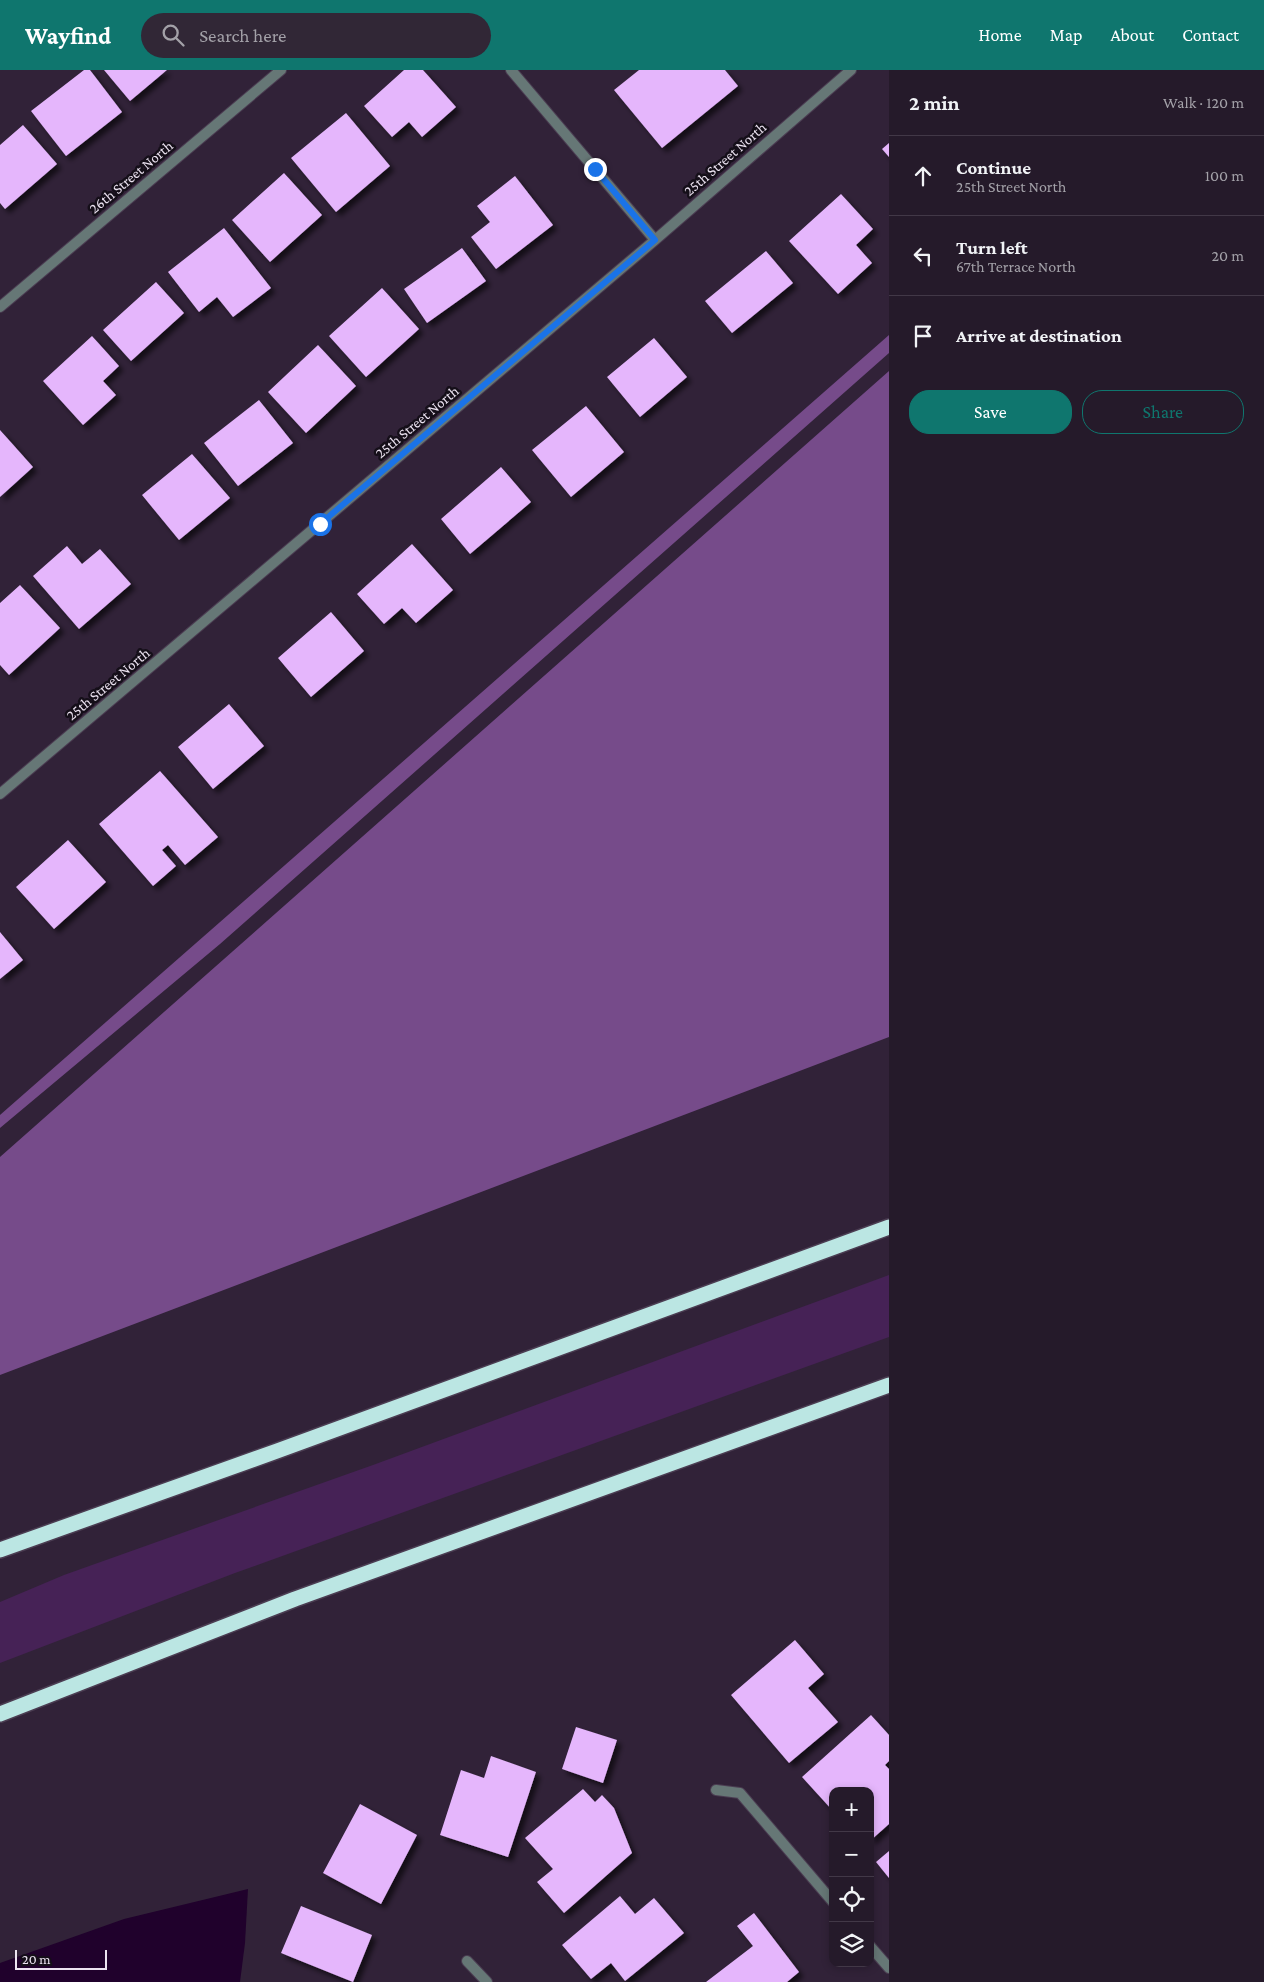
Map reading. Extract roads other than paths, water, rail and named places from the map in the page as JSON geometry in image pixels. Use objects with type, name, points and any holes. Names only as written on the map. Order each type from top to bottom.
[{"type":"highway","points":[[0,1550],[889,1227]]},
{"type":"highway","points":[[0,1714],[295,1599],[889,1385]]},
{"type":"street","name":"26th Street North","points":[[0,307],[280,70]]},
{"type":"street","points":[[511,70],[655,240]]},
{"type":"street","name":"25th Street North","points":[[0,794],[655,240],[851,70]]},
{"type":"street","points":[[716,1790],[740,1793],[829,1897]]},
{"type":"street","points":[[874,1951],[889,1968]]},
{"type":"street","points":[[467,1961],[486,1982]]}]
